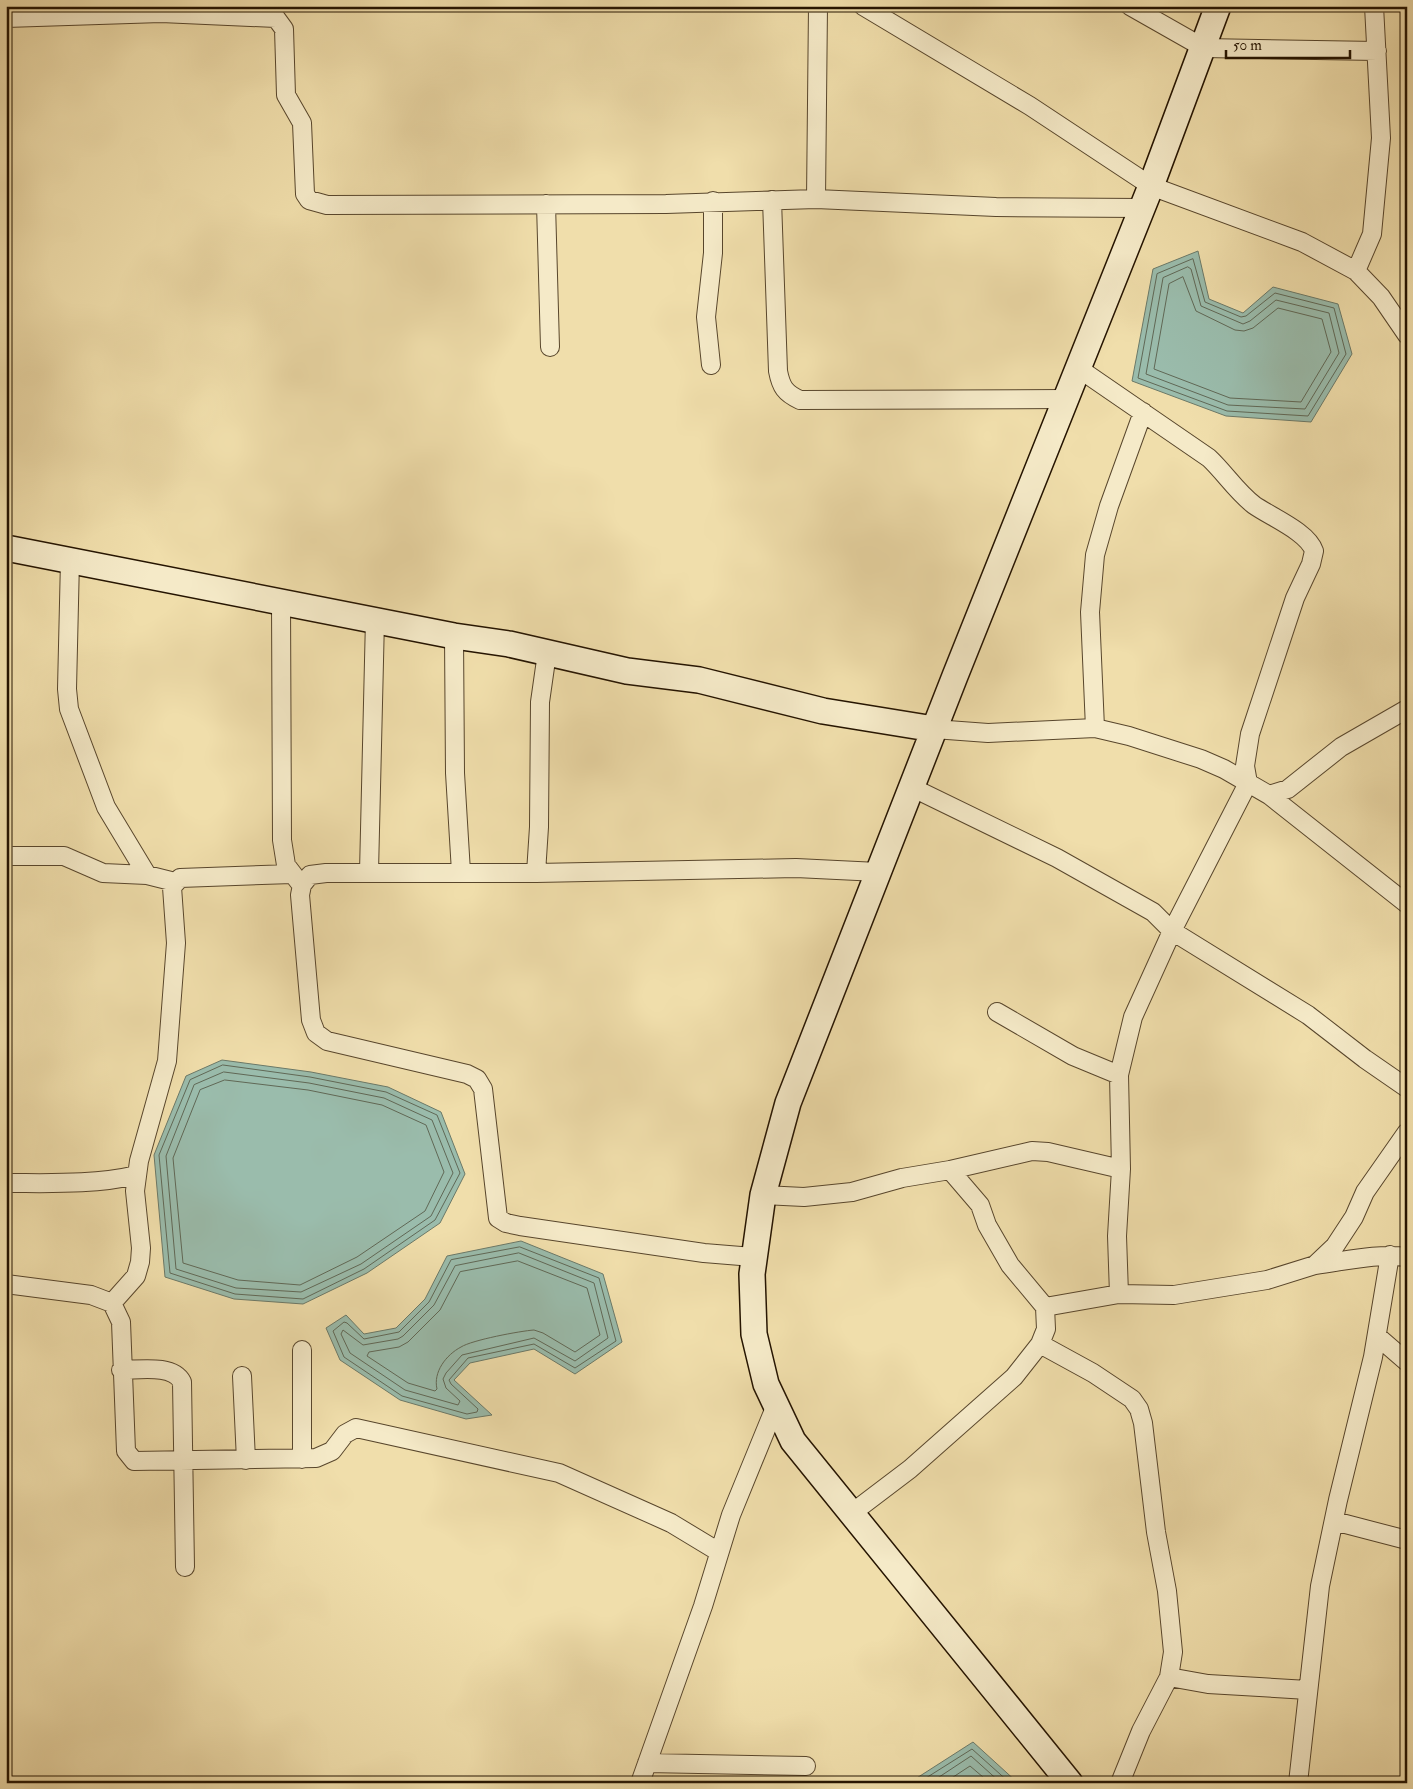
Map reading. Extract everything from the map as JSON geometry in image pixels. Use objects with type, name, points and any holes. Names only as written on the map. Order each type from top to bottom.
[{"type":"main road","points":[[1070,1783],[793,1441],[766,1384],[754,1334],[753,1257],[763,1195],[788,1103],[911,786],[1146,197],[1204,48],[1218,6]]},
{"type":"main road","points":[[6,548],[547,653],[627,671],[699,680],[823,711],[934,729]]},
{"type":"street","points":[[816,199],[818,6]]},
{"type":"street","points":[[863,6],[1030,106],[1146,197]]},
{"type":"street","points":[[1130,6],[1204,48],[1378,51]]},
{"type":"street","points":[[1356,271],[1372,234],[1380,148],[1378,51],[1374,6]]},
{"type":"street","points":[[6,18],[162,13],[276,18],[284,29],[287,101],[301,118],[303,188],[309,200],[327,205],[546,204],[816,199],[996,207],[1146,197],[1302,242],[1356,271],[1381,296],[1407,335]]},
{"type":"street","points":[[772,200],[778,371],[780,384],[786,392],[800,400],[1065,399]]},
{"type":"street","points":[[711,365],[706,316],[713,252],[713,201]]},
{"type":"street","points":[[546,204],[550,347]]},
{"type":"street","points":[[1078,368],[1209,458],[1238,492],[1305,538],[1314,551],[1311,564],[1292,606],[1268,684],[1250,734],[1245,766],[1248,782],[1172,931],[1132,1017],[1119,1075],[1122,1169],[1117,1236],[1119,1294]]},
{"type":"street","points":[[1095,728],[1090,612],[1095,555],[1109,506],[1143,412]]},
{"type":"street","points":[[70,560],[67,689],[69,709],[106,807],[147,875]]},
{"type":"street","points":[[281,602],[282,840],[286,866],[297,880],[300,895],[311,1020],[316,1033],[327,1041],[467,1074],[477,1079],[483,1089],[498,1218],[506,1223],[704,1253],[753,1257]]},
{"type":"street","points":[[369,872],[375,619]]},
{"type":"street","points":[[454,636],[454,753],[461,872]]},
{"type":"street","points":[[536,873],[539,827],[540,702],[547,653]]},
{"type":"street","points":[[1269,795],[1288,789],[1340,746],[1407,709]]},
{"type":"street","points":[[934,729],[988,733],[1095,728],[1129,736],[1201,759],[1224,768],[1269,795],[1407,904]]},
{"type":"street","points":[[911,786],[1057,858],[1153,912],[1172,931],[1308,1015],[1364,1059],[1407,1088]]},
{"type":"street","points":[[9,856],[64,856],[103,873],[147,875],[175,882]]},
{"type":"street","points":[[112,1303],[136,1276],[140,1262],[141,1248],[135,1191],[137,1175],[167,1061],[176,943],[172,887],[180,878],[297,880],[310,875],[369,872],[536,873],[796,868],[878,872]]},
{"type":"street","points":[[997,1012],[1073,1056],[1119,1075]]},
{"type":"street","points":[[1315,1265],[1335,1246],[1354,1217],[1365,1192],[1407,1132]]},
{"type":"street","points":[[763,1195],[804,1197],[852,1192],[902,1178],[950,1170],[1032,1151],[1048,1152],[1122,1169]]},
{"type":"street","points":[[852,1514],[910,1469],[1014,1377],[1040,1344],[1046,1329],[1045,1307],[1010,1265],[987,1225],[980,1205],[950,1170]]},
{"type":"street","points":[[6,1182],[86,1183],[137,1175]]},
{"type":"street","points":[[1045,1307],[1119,1294],[1174,1295],[1267,1280],[1315,1265],[1398,1256],[1377,1336],[1320,1586],[1298,1783]]},
{"type":"street","points":[[6,1284],[92,1295],[112,1303],[121,1322],[121,1370],[126,1450],[129,1457],[134,1461],[184,1462],[302,1459],[325,1455],[332,1451],[349,1430],[356,1428],[559,1473],[671,1523],[720,1552]]},
{"type":"street","points":[[1377,1336],[1407,1362]]},
{"type":"street","points":[[1040,1344],[1093,1373],[1132,1399],[1139,1409],[1143,1423],[1156,1532],[1167,1591],[1173,1652],[1169,1677],[1141,1731],[1120,1783]]},
{"type":"street","points":[[302,1350],[302,1459]]},
{"type":"street","points":[[121,1370],[169,1371],[178,1375],[182,1382],[186,1567]]},
{"type":"street","points":[[242,1376],[246,1460]]},
{"type":"street","points":[[640,1783],[720,1552],[734,1506],[776,1405]]},
{"type":"street","points":[[1334,1522],[1407,1540]]},
{"type":"street","points":[[1169,1677],[1208,1684],[1308,1690]]},
{"type":"street","points":[[647,1763],[806,1766]]},
{"type":"water","points":[[1198,251],[1209,299],[1243,313],[1273,287],[1338,304],[1352,354],[1311,422],[1226,416],[1132,381],[1153,269]]},
{"type":"water","points":[[222,1060],[311,1072],[388,1087],[441,1112],[465,1174],[440,1223],[367,1273],[303,1304],[234,1299],[165,1277],[154,1155],[186,1076]]},
{"type":"water","points":[[521,1241],[603,1274],[622,1342],[575,1374],[534,1349],[470,1363],[454,1380],[492,1415],[466,1419],[400,1400],[340,1360],[326,1328],[346,1315],[364,1334],[396,1328],[425,1299],[447,1256]]},
{"type":"water","points":[[973,1742],[1018,1783],[909,1783]]}]
